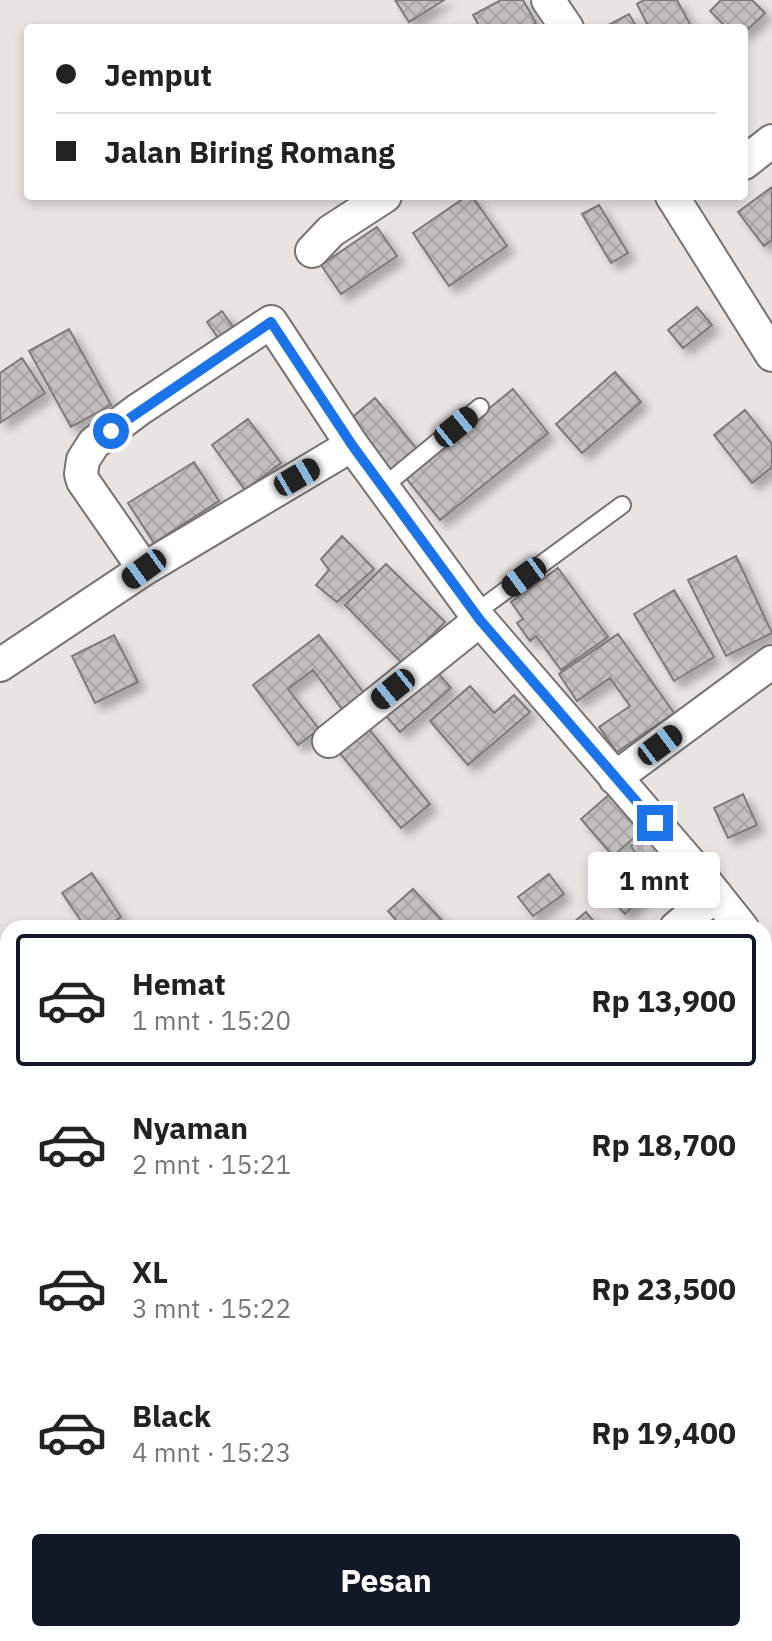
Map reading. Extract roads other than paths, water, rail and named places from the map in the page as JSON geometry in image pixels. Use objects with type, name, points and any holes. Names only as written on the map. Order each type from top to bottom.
[{"type":"street","points":[[548,0],[564,24]]},
{"type":"street","points":[[748,160],[772,141]]},
{"type":"street","points":[[312,251],[331,231],[379,200]]},
{"type":"street","points":[[686,202],[772,355]]},
{"type":"street","points":[[144,569],[83,481],[82,467],[89,448],[138,410],[271,322],[352,445],[478,616],[736,920]]},
{"type":"street","points":[[0,665],[144,569],[352,445]]},
{"type":"street","points":[[329,741],[478,616]]},
{"type":"street","points":[[615,778],[772,662]]},
{"type":"street","points":[[686,920],[716,895]]},
{"type":"lane","points":[[383,487],[480,407]]},
{"type":"lane","points":[[478,616],[622,505]]}]
